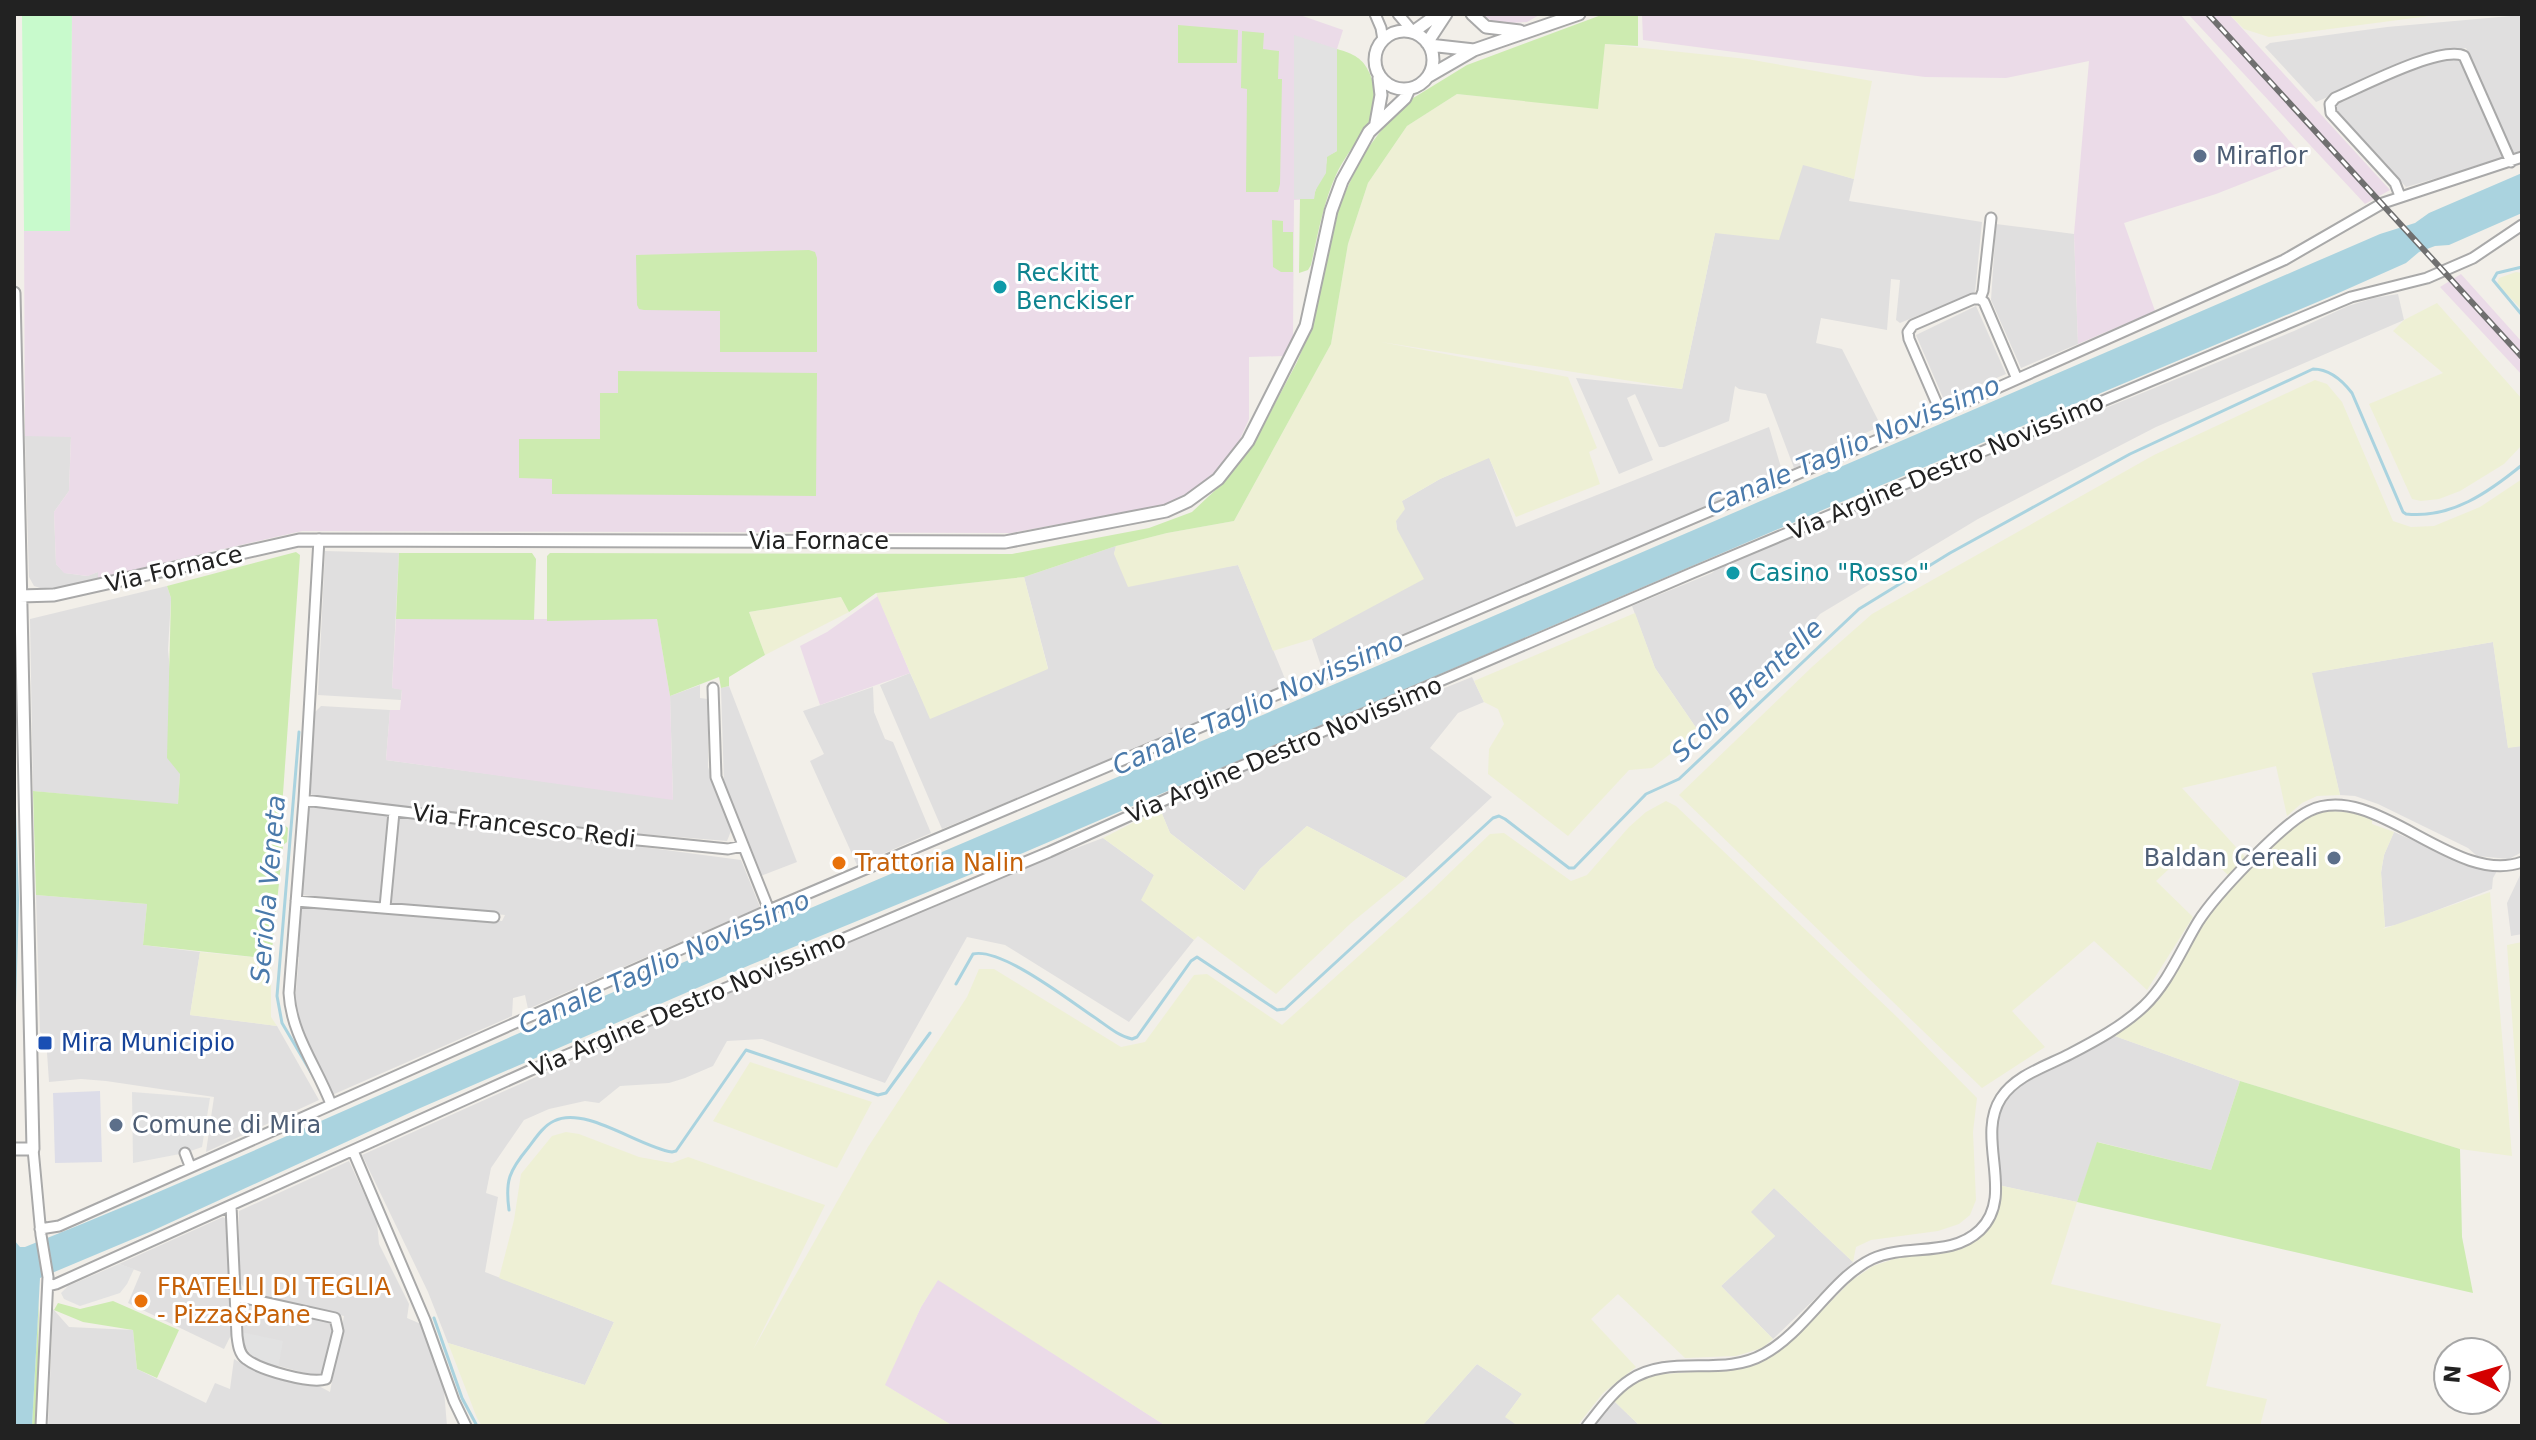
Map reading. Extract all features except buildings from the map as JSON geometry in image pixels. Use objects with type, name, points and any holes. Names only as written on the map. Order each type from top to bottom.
[{"type":"street","points":[[1375,14],[1383,40]]},
{"type":"street","points":[[1398,14],[1411,32]]},
{"type":"street","points":[[1411,32],[1438,14]]},
{"type":"street","points":[[1428,76],[1433,60],[1428,44],[1446,14]]},
{"type":"street","points":[[1472,14],[1479,22],[1496,30],[1529,32]]},
{"type":"street","points":[[1474,50],[1428,44],[1411,32],[1398,31],[1383,40],[1375,56],[1378,74],[1391,87],[1409,89],[1474,50],[1579,14]]},
{"type":"street","points":[[2400,196],[2395,183],[2329,108],[2335,98],[2420,61],[2453,53],[2464,56],[2511,162]]},
{"type":"street","name":"Via Fornace","points":[[1376,124],[1381,95],[1378,74]]},
{"type":"street","name":"Via Fornace","points":[[20,596],[54,595],[299,540],[1005,542],[1166,511],[1188,501],[1218,479],[1248,441],[1306,326],[1336,196],[1354,156],[1376,124],[1405,98],[1409,89]]},
{"type":"street","points":[[41,1234],[769,910],[1941,413],[2284,260],[2363,213],[2400,196],[2522,157]]},
{"type":"street","points":[[1980,299],[1991,218]]},
{"type":"street","name":"Via Argine Destro Novissimo","points":[[48,1281],[56,1284],[531,1070],[1049,852],[1692,573],[2351,297],[2427,278],[2473,258],[2522,225]]},
{"type":"street","points":[[14,293],[33,1149],[48,1281],[41,1426]]},
{"type":"street","points":[[1941,413],[1909,339],[1908,332],[1913,325],[1973,299],[1980,299],[2017,379]]},
{"type":"street","points":[[319,539],[304,800],[289,982],[291,1015],[331,1104]]},
{"type":"street","points":[[713,688],[716,777],[769,910]]},
{"type":"street","name":"Via Francesco Redi","points":[[304,800],[638,840],[728,849],[743,846]]},
{"type":"street","points":[[1587,1426],[1616,1392],[1643,1373],[1665,1366],[1734,1365],[1766,1354],[1788,1337],[1857,1268],[1871,1259],[1887,1253],[1957,1243],[1979,1231],[1988,1221],[1995,1203],[1991,1129],[1994,1114],[2004,1094],[2026,1076],[2098,1038],[2141,1009],[2160,987],[2208,908],[2280,832],[2304,813],[2328,805],[2353,806],[2472,860],[2503,866],[2522,862]]},
{"type":"street","points":[[385,907],[394,812]]},
{"type":"street","points":[[296,901],[494,917]]},
{"type":"street","points":[[15,1149],[33,1149]]},
{"type":"street","points":[[353,1151],[466,1426]]},
{"type":"street","points":[[185,1153],[190,1166]]},
{"type":"street","points":[[231,1206],[237,1336],[241,1353],[246,1359],[270,1371],[317,1381],[326,1379],[338,1331],[335,1318],[236,1296]]},
{"type":"shaded area","points":[[72,14],[1297,14],[1343,30],[1337,49],[1314,199],[1294,200],[1293,340],[1283,356],[1249,357],[1249,419],[1236,448],[1217,474],[1182,499],[1152,511],[1136,510],[1011,533],[302,531],[98,578],[98,572],[88,576],[64,573],[56,564],[54,512],[69,491],[71,437],[25,436],[24,231],[70,230]]},
{"type":"shaded area","points":[[1481,14],[1541,14],[1527,22],[1497,24]]},
{"type":"shaded area","points":[[1642,14],[2180,14],[2305,159],[2216,194],[2124,223],[2155,311],[2078,344],[2074,234],[2089,61],[2006,78],[1925,77],[1643,40]]},
{"type":"shaded area","points":[[2188,14],[2229,14],[2390,190],[2365,204]]},
{"type":"shaded area","points":[[2522,15],[2522,150],[2512,154],[2466,48],[2426,55],[2316,102],[2265,47],[2270,43],[2387,27]]},
{"type":"shaded area","points":[[1294,35],[1337,49],[1337,151],[1327,157],[1326,173],[1315,191],[1314,199],[1294,199]]},
{"type":"shaded area","points":[[2457,58],[2462,62],[2504,159],[2406,187],[2334,109],[2335,104],[2421,65]]},
{"type":"shaded area","points":[[1803,164],[1854,179],[1849,201],[1982,222],[1975,292],[1900,323],[1896,320],[1900,280],[1891,279],[1887,330],[1821,318],[1816,343],[1842,349],[1881,426],[1839,445],[1830,454],[1794,468],[1766,394],[1735,386],[1729,421],[1659,447],[1635,394],[1627,398],[1653,460],[1619,474],[1576,378],[1682,389],[1715,233]]},
{"type":"shaded area","points":[[1996,224],[2074,234],[2078,344],[2021,368],[1991,300]]},
{"type":"shaded area","points":[[2461,274],[2522,342],[2522,375],[2440,287]]},
{"type":"shaded area","points":[[2398,294],[2404,320],[2156,427],[1978,519],[1820,614],[1775,666],[1699,732],[1655,668],[1632,606],[1712,573],[1719,566],[2294,331],[2348,306]]},
{"type":"shaded area","points":[[1976,306],[2006,374],[1944,400],[1916,335]]},
{"type":"shaded area","points":[[1769,427],[1783,474],[1322,669],[1312,639],[1371,604],[1397,529],[1402,501],[1440,479],[1489,457],[1516,527]]},
{"type":"shaded area","points":[[25,436],[71,436],[69,491],[54,512],[56,564],[65,573],[87,576],[98,572],[98,578],[49,591],[34,586],[29,577]]},
{"type":"shaded area","points":[[1116,546],[1114,554],[1214,569],[1238,565],[1288,686],[942,829],[880,685],[910,673],[931,718],[1048,668],[1024,577]]},
{"type":"shaded area","points":[[325,551],[399,553],[392,688],[402,689],[401,700],[318,695]]},
{"type":"shaded area","points":[[167,586],[171,598],[168,650],[180,774],[178,805],[33,791],[30,619]]},
{"type":"shaded area","points":[[878,596],[910,673],[820,705],[800,646],[827,632]]},
{"type":"shaded area","points":[[396,619],[657,619],[670,696],[673,800],[386,760],[390,710],[400,710],[402,690],[392,688]]},
{"type":"shaded area","points":[[2493,642],[2508,747],[2522,746],[2522,852],[2509,859],[2477,856],[2468,848],[2378,804],[2355,796],[2340,795],[2311,673]]},
{"type":"shaded area","points":[[1472,677],[1484,702],[1458,713],[1430,748],[1492,797],[1406,878],[1307,826],[1260,869],[1245,891],[1170,833],[1160,809],[1216,780]]},
{"type":"shaded area","points":[[700,685],[700,698],[708,699],[708,767],[731,831],[727,841],[641,834],[638,837],[315,798],[308,791],[315,712],[321,706],[390,710],[386,760],[673,799],[670,696]]},
{"type":"shaded area","points":[[729,686],[797,862],[761,876],[724,783],[721,688]]},
{"type":"shaded area","points":[[873,687],[874,712],[885,739],[893,742],[931,833],[857,865],[810,761],[824,754],[803,711]]},
{"type":"shaded area","points":[[314,805],[390,815],[381,902],[300,895],[308,809]]},
{"type":"shaded area","points":[[396,816],[640,843],[643,847],[741,860],[760,907],[528,1009],[525,995],[513,998],[512,1016],[332,1095],[294,1014],[299,957],[294,956],[299,908],[366,909],[502,921],[505,915],[389,903]]},
{"type":"shaded area","points":[[2394,832],[2460,861],[2497,871],[2492,889],[2401,924],[2385,927],[2381,873],[2384,855]]},
{"type":"shaded area","points":[[1103,838],[1154,875],[1142,900],[1194,940],[1129,1022],[1005,945],[967,937],[885,1083],[762,1039],[727,1041],[713,1066],[685,1078],[669,1083],[620,1086],[599,1103],[585,1101],[549,1109],[524,1120],[491,1168],[486,1193],[498,1197],[485,1272],[614,1322],[585,1385],[448,1343],[428,1292],[362,1155],[645,1028],[1015,871]]},
{"type":"shaded area","points":[[2522,871],[2522,934],[2511,936],[2507,903]]},
{"type":"shaded area","points":[[36,895],[147,904],[143,945],[200,952],[190,1015],[277,1026],[319,1100],[206,1152],[214,1097],[106,1081],[81,1079],[49,1082],[46,1038],[40,1032]]},
{"type":"shaded area","points":[[2112,1035],[2240,1081],[2211,1170],[2098,1142],[2077,1202],[1998,1185],[1996,1123],[2013,1090]]},
{"type":"shaded area","points":[[100,1091],[102,1162],[55,1163],[53,1093]]},
{"type":"shaded area","points":[[132,1092],[210,1098],[202,1147],[133,1163]]},
{"type":"shaded area","points":[[349,1161],[377,1222],[379,1244],[409,1304],[407,1318],[421,1324],[444,1390],[447,1426],[48,1426],[53,1309],[69,1327],[133,1330],[137,1369],[206,1403],[215,1383],[230,1389],[234,1359],[251,1369],[317,1385],[330,1392],[344,1316],[249,1295],[241,1283],[239,1267],[239,1211]]},
{"type":"shaded area","points":[[1774,1188],[1853,1262],[1773,1339],[1721,1286],[1775,1236],[1750,1212]]},
{"type":"shaded area","points":[[223,1217],[229,1221],[231,1335],[224,1349],[128,1303],[141,1272],[119,1264]]},
{"type":"shaded area","points":[[119,1264],[134,1269],[120,1293],[80,1306],[64,1299],[61,1293],[68,1286]]},
{"type":"shaded area","points":[[938,1279],[1166,1426],[953,1426],[884,1385],[921,1307]]},
{"type":"shaded area","points":[[240,1301],[330,1321],[334,1328],[325,1372],[315,1376],[254,1359],[242,1342]]},
{"type":"shaded area","points":[[241,1332],[283,1341],[278,1368],[254,1359],[242,1342]]},
{"type":"shaded area","points":[[1477,1364],[1522,1394],[1506,1416],[1518,1426],[1422,1426]]},
{"type":"shaded area","points":[[1614,1401],[1640,1426],[1593,1426]]},
{"type":"green space","points":[[22,14],[72,14],[70,231],[24,231]]},
{"type":"green space","points":[[1604,14],[1638,14],[1638,46],[1605,44],[1598,109],[1457,94],[1407,126],[1368,183],[1348,244],[1331,344],[1234,521],[1116,546],[1024,577],[876,593],[849,612],[841,597],[749,612],[765,655],[729,677],[729,686],[721,688],[719,677],[670,696],[657,619],[547,621],[547,556],[550,553],[1012,554],[1149,528],[1192,512],[1225,481],[1252,447],[1297,362],[1310,331],[1340,204],[1362,156],[1380,132],[1405,103],[1467,65]]},
{"type":"green space","points":[[2229,14],[2444,14],[2269,37],[2244,29]]},
{"type":"green space","points":[[1178,25],[1238,30],[1237,63],[1178,63]]},
{"type":"green space","points":[[1242,31],[1264,33],[1263,49],[1279,51],[1278,79],[1282,79],[1278,192],[1246,192],[1247,89],[1241,88]]},
{"type":"green space","points":[[1605,44],[1747,59],[1872,81],[1854,179],[1803,165],[1779,240],[1715,233],[1682,389],[1381,342],[1568,377],[1597,448],[1589,452],[1600,484],[1516,517],[1489,458],[1440,479],[1402,501],[1405,509],[1396,521],[1397,529],[1424,579],[1312,639],[1273,651],[1238,565],[1128,587],[1114,554],[1116,546],[1234,521],[1331,344],[1348,244],[1368,183],[1407,126],[1457,94],[1597,108]]},
{"type":"green space","points":[[1337,49],[1353,55],[1364,64],[1370,74],[1375,103],[1372,116],[1331,186],[1311,265],[1308,270],[1299,273],[1300,199],[1314,199],[1327,156],[1337,151]]},
{"type":"green space","points":[[1272,220],[1283,221],[1283,232],[1293,232],[1293,272],[1281,272],[1273,267]]},
{"type":"green space","points":[[815,252],[817,258],[817,352],[720,352],[720,311],[644,310],[637,305],[636,255]]},
{"type":"green space","points":[[2522,273],[2522,310],[2497,284],[2499,278]]},
{"type":"green space","points":[[2437,303],[2522,399],[2522,445],[2504,464],[2460,491],[2439,499],[2421,501],[2412,499],[2369,404],[2443,373],[2393,331],[2404,320]]},
{"type":"green space","points":[[618,371],[817,373],[816,496],[552,494],[552,479],[519,478],[519,439],[600,439],[600,393],[618,393]]},
{"type":"green space","points":[[2315,380],[2327,384],[2342,402],[2393,521],[2411,527],[2434,526],[2480,507],[2522,479],[2522,746],[2508,748],[2493,642],[2312,673],[2340,795],[2317,796],[2302,803],[2287,816],[2276,766],[2182,788],[2246,858],[2228,875],[2196,844],[2156,881],[2193,917],[2147,990],[2094,941],[2012,1011],[2045,1047],[1982,1088],[1679,795],[1813,666],[1872,614],[2154,455]]},
{"type":"green space","points":[[296,552],[300,555],[281,822],[288,828],[287,842],[283,845],[271,959],[143,945],[147,904],[36,895],[33,791],[178,804],[180,774],[167,758],[171,598],[167,586]]},
{"type":"green space","points":[[399,553],[532,553],[536,559],[534,620],[396,619]]},
{"type":"green space","points":[[1024,577],[1048,669],[930,719],[876,593]]},
{"type":"green space","points":[[842,597],[849,612],[765,655],[749,612]]},
{"type":"green space","points":[[1635,613],[1655,668],[1699,732],[1652,768],[1629,770],[1568,836],[1488,774],[1489,749],[1504,724],[1498,709],[1484,702],[1474,681]]},
{"type":"green space","points":[[1666,801],[1676,806],[1897,1017],[1977,1098],[1973,1132],[1976,1200],[1970,1215],[1959,1224],[1938,1231],[1871,1240],[1856,1247],[1853,1262],[1774,1188],[1751,1212],[1775,1236],[1721,1286],[1773,1339],[1762,1348],[1736,1356],[1685,1358],[1618,1294],[1591,1319],[1636,1367],[1603,1393],[1577,1426],[1518,1426],[1505,1417],[1522,1394],[1477,1364],[1422,1426],[1166,1426],[938,1280],[921,1307],[885,1385],[953,1426],[482,1426],[477,1418],[448,1343],[585,1385],[614,1322],[499,1278],[514,1220],[521,1174],[552,1136],[566,1132],[579,1134],[639,1157],[672,1163],[688,1157],[825,1205],[753,1350],[868,1147],[967,997],[979,969],[994,969],[1121,1047],[1145,1042],[1194,975],[1207,974],[1282,1025],[1490,834],[1504,833],[1571,881],[1587,875],[1629,827],[1646,812]]},
{"type":"green space","points":[[1160,809],[1170,833],[1244,891],[1260,869],[1307,826],[1406,878],[1350,924],[1276,994],[1198,936],[1194,940],[1141,900],[1154,875],[1103,838]]},
{"type":"green space","points":[[2321,810],[2357,813],[2372,819],[2372,824],[2394,832],[2384,855],[2381,872],[2383,929],[2490,892],[2512,1156],[2460,1149],[2240,1081],[2112,1035],[2159,1000],[2211,911],[2282,836]]},
{"type":"green space","points":[[2522,942],[2522,1159],[2507,945]]},
{"type":"green space","points":[[200,952],[271,959],[271,1017],[277,1026],[190,1015]]},
{"type":"green space","points":[[750,1062],[872,1102],[837,1168],[713,1121]]},
{"type":"green space","points":[[2240,1081],[2460,1149],[2462,1237],[2473,1293],[2077,1202],[2097,1142],[2211,1170]]},
{"type":"green space","points":[[1998,1185],[2077,1202],[2051,1284],[2221,1324],[2206,1386],[2267,1399],[2260,1426],[1640,1426],[1614,1401],[1625,1388],[1651,1375],[1749,1367],[1773,1354],[1800,1333],[1851,1281],[1873,1266],[1894,1259],[1953,1249],[1977,1238],[1995,1215]]},
{"type":"green space","points":[[39,1298],[37,1426],[32,1426]]},
{"type":"green space","points":[[113,1301],[179,1330],[157,1378],[137,1369],[133,1330],[83,1322],[54,1310],[58,1303],[80,1309]]},
{"type":"water","points":[[2522,173],[2522,213],[2449,245],[2419,252],[2406,263],[2334,295],[1839,503],[1023,853],[750,965],[40,1278],[32,1426],[14,1426],[14,1240],[20,1247],[25,1247],[185,1180],[583,1005],[2380,234],[2415,223],[2429,213]]},
{"type":"water","points":[[14,749],[19,900],[14,1076]]},
{"type":"waterway","name":"Scolo Brentelle","points":[[2522,267],[2497,273],[2493,280],[2522,315]]},
{"type":"waterway","name":"Scolo Brentelle","points":[[956,984],[973,954],[985,954],[1035,977],[1117,1033],[1132,1039],[1137,1037],[1197,957],[1277,1010],[1285,1009],[1493,818],[1499,816],[1505,819],[1569,868],[1574,868],[1646,794],[1679,779],[1859,609],[1950,553],[2130,454],[2313,369],[2335,376],[2352,393],[2406,514],[2454,508],[2483,494],[2522,465]]},
{"type":"waterway","name":"Seriola Veneta","points":[[299,732],[277,996],[282,1023],[315,1079]]},
{"type":"waterway","name":"Scolo Brentelle","points":[[509,1210],[508,1184],[513,1170],[540,1133],[554,1121],[581,1118],[672,1152],[676,1151],[746,1050],[878,1095],[886,1093],[930,1033]]},
{"type":"waterway","name":"Seriola Veneta","points":[[434,1318],[462,1398],[477,1426]]},
{"type":"railway","points":[[2208,14],[2522,357]]},
{"type":"place","name":"Miraflor","points":[[2200,156]]},
{"type":"place","name":"Reckitt Benckiser","points":[[1000,287]]},
{"type":"place","name":"Casino \"Rosso\"","points":[[1733,573]]},
{"type":"place","name":"Baldan Cereali","points":[[2334,858]]},
{"type":"place","name":"Trattoria Nalin","points":[[839,863]]},
{"type":"place","name":"Mira Municipio","points":[[45,1043]]},
{"type":"place","name":"Comune di Mira","points":[[116,1125]]},
{"type":"place","name":"FRATELLI DI TEGLIA - Pizza&Pane","points":[[141,1301]]},
{"type":"water label","name":"Canale Taglio Novissimo","points":[[1853,445]]},
{"type":"water label","name":"Canale Taglio Novissimo","points":[[1258,703]]},
{"type":"water label","name":"Canale Taglio Novissimo","points":[[664,962]]}]
